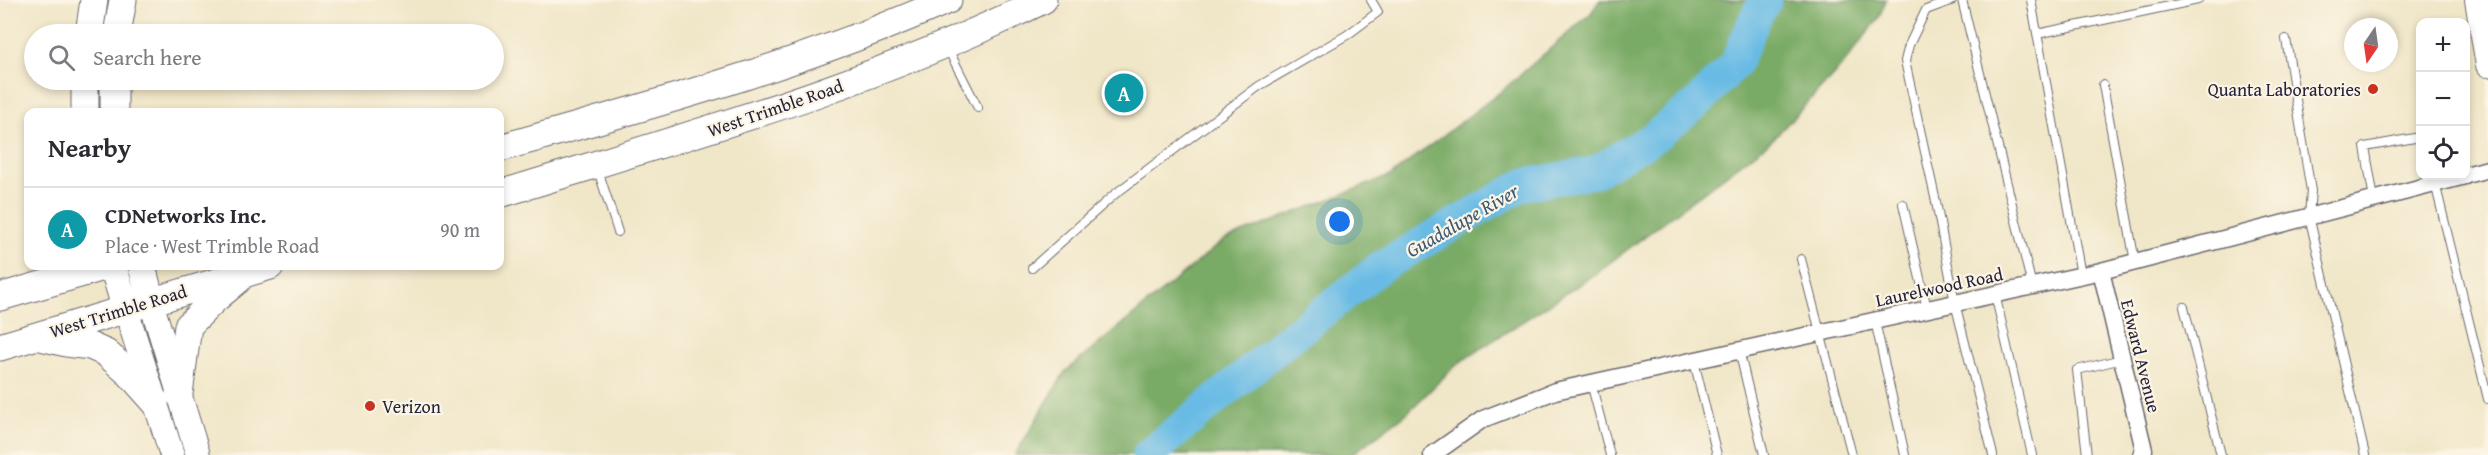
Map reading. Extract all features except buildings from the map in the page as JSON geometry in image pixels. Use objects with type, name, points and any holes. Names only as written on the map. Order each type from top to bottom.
[{"type":"main road","points":[[90,24],[94,0]]},
{"type":"main road","points":[[119,24],[123,0]]},
{"type":"main road","points":[[504,147],[650,105],[829,48],[948,0]]},
{"type":"main road","name":"West Trimble Road","points":[[504,193],[706,132],[839,87],[945,44],[1042,0]]},
{"type":"main road","points":[[2477,0],[2488,65]]},
{"type":"main road","points":[[85,90],[85,108]]},
{"type":"main road","points":[[114,90],[114,108]]},
{"type":"main road","points":[[11,294],[48,270]]},
{"type":"main road","points":[[11,294],[93,270]]},
{"type":"main road","points":[[116,270],[139,306],[167,398],[198,455]]},
{"type":"main road","points":[[139,306],[142,270]]},
{"type":"main road","name":"West Trimble Road","points":[[0,347],[256,270]]},
{"type":"main road","points":[[172,455],[167,398],[188,326],[214,300],[258,270]]},
{"type":"main road","points":[[37,336],[90,346],[106,353],[130,374],[167,398]]},
{"type":"street","name":"Laurelwood Road","points":[[2470,174],[2488,170]]},
{"type":"street","name":"Laurelwood Road","points":[[1432,455],[1483,419],[1555,391],[2101,271],[2446,180]]},
{"type":"street","name":"Edward Avenue","points":[[2101,271],[2147,453]]},
{"type":"lane","points":[[1032,268],[1115,194],[1250,93],[1347,35],[1378,12],[1371,0]]},
{"type":"lane","points":[[1953,0],[1926,10],[1909,45],[1905,61],[1936,202],[1955,303],[1993,455]]},
{"type":"lane","points":[[1962,0],[2032,286]]},
{"type":"lane","points":[[2031,0],[2081,275]]},
{"type":"lane","points":[[2037,34],[2198,0]]},
{"type":"lane","points":[[2286,39],[2310,180],[2309,216],[2365,455]]},
{"type":"lane","points":[[945,44],[978,108]]},
{"type":"lane","points":[[2103,84],[2135,262]]},
{"type":"lane","points":[[2374,199],[2365,147],[2416,138]]},
{"type":"lane","points":[[597,164],[618,232]]},
{"type":"lane","points":[[2435,183],[2488,399]]},
{"type":"lane","points":[[1903,204],[1927,309]]},
{"type":"lane","points":[[1801,259],[1822,332],[1852,455]]},
{"type":"lane","points":[[1995,294],[2032,455]]},
{"type":"lane","points":[[2184,306],[2221,455]]},
{"type":"lane","points":[[1875,321],[1905,455]]},
{"type":"lane","points":[[1739,350],[1764,455]]},
{"type":"lane","points":[[2087,455],[2077,370],[2122,359]]},
{"type":"lane","points":[[1694,361],[1717,455]]},
{"type":"lane","points":[[1591,383],[1610,455]]},
{"type":"green space","points":[[1600,0],[1886,0],[1878,19],[1841,67],[1772,140],[1591,277],[1457,364],[1406,414],[1351,455],[1015,455],[1065,372],[1224,240],[1390,176],[1503,90],[1591,13]]},
{"type":"waterway","name":"Guadalupe River","points":[[1148,455],[1291,337],[1382,266],[1522,185],[1595,172],[1654,137],[1697,103],[1735,64],[1757,14],[1766,0]]},
{"type":"place","name":"Quanta Laboratories","points":[[2373,89]]},
{"type":"place","name":"CDNetworks Inc.","points":[[1124,93]]},
{"type":"place","name":"Verizon","points":[[370,406]]}]
